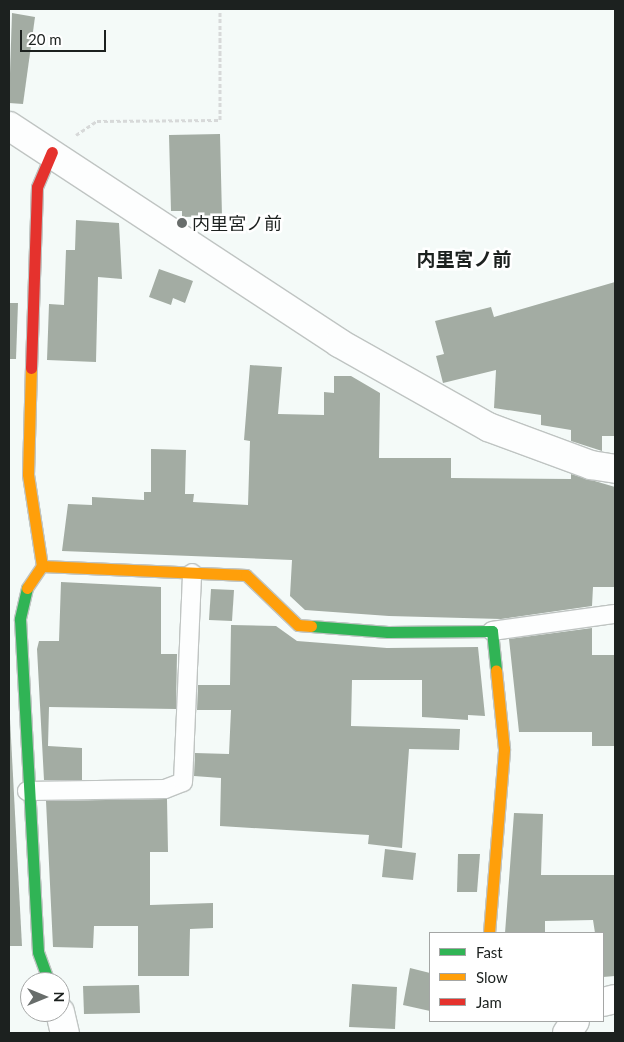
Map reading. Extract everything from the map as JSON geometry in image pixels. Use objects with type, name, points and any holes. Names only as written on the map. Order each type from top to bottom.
[{"type":"street","points":[[9,126],[52,152],[213,264],[405,381],[488,427],[590,465],[615,469]]},
{"type":"street","points":[[42,566],[28,474],[37,186],[52,152]]},
{"type":"street","points":[[45,972],[38,952],[27,791],[20,619],[28,581],[42,566],[246,575],[298,625],[388,632],[492,631],[504,749],[489,932]]},
{"type":"lane","points":[[27,791],[165,789],[184,782],[192,573]]},
{"type":"lane","points":[[492,631],[615,614]]},
{"type":"path","points":[[52,152],[96,121],[220,120],[220,9]]},
{"type":"building","points":[[12,13],[35,17],[23,104],[9,103]]},
{"type":"building","points":[[220,134],[222,216],[182,217],[182,211],[171,211],[169,135]]},
{"type":"building","points":[[76,220],[119,223],[122,279],[98,277],[96,362],[47,360],[49,304],[64,305],[66,250],[75,250]]},
{"type":"building","points":[[159,269],[193,281],[185,303],[173,298],[171,305],[149,297]]},
{"type":"building","points":[[615,282],[614,436],[602,436],[602,451],[571,441],[571,430],[541,425],[541,415],[494,408],[496,370],[443,383],[436,356],[444,354],[435,321],[491,307],[494,317]]},
{"type":"building","points":[[9,303],[18,303],[16,359],[9,359]]},
{"type":"building","points":[[250,365],[282,367],[278,414],[324,415],[324,392],[334,393],[334,376],[351,376],[380,393],[379,458],[451,458],[451,478],[571,479],[571,474],[615,487],[615,587],[593,587],[592,606],[501,619],[389,616],[305,610],[290,596],[292,560],[62,551],[68,504],[92,505],[92,497],[144,500],[144,492],[151,492],[151,449],[186,450],[185,494],[194,494],[193,502],[248,505],[250,441],[244,440]]},
{"type":"building","points":[[61,582],[161,587],[161,654],[177,654],[176,709],[49,707],[48,746],[82,748],[82,780],[44,780],[37,649],[39,641],[59,641]]},
{"type":"building","points":[[211,589],[234,590],[232,621],[209,620]]},
{"type":"building","points":[[231,625],[276,626],[297,641],[387,648],[478,647],[485,716],[468,715],[468,720],[422,717],[422,680],[352,680],[351,726],[460,729],[459,750],[409,749],[402,848],[368,844],[369,835],[220,826],[221,778],[194,776],[195,753],[229,754],[231,710],[197,710],[198,685],[230,685]]},
{"type":"building","points":[[592,628],[592,655],[615,655],[615,746],[592,746],[592,732],[519,732],[509,639]]},
{"type":"building","points":[[9,700],[22,946],[9,946]]},
{"type":"building","points":[[167,799],[168,852],[150,852],[150,905],[213,903],[213,928],[190,929],[189,976],[138,976],[138,926],[94,926],[93,948],[53,947],[46,801]]},
{"type":"building","points":[[514,813],[543,814],[541,875],[615,875],[615,976],[604,977],[604,932],[595,932],[593,920],[545,921],[545,932],[505,932]]},
{"type":"building","points":[[385,849],[416,853],[413,880],[382,877]]},
{"type":"building","points":[[458,854],[480,854],[477,892],[457,892]]},
{"type":"building","points":[[410,968],[429,973],[429,1011],[403,1005]]},
{"type":"building","points":[[352,984],[397,987],[395,1029],[349,1027]]},
{"type":"building","points":[[139,985],[140,1013],[84,1014],[83,986]]},
{"type":"traffic: fast","points":[[27,588],[20,619],[38,952],[45,972]]},
{"type":"traffic: fast","points":[[311,626],[388,632],[492,631],[496,670]]},
{"type":"traffic: slow","points":[[27,588],[42,566],[28,474],[31,368]]},
{"type":"traffic: slow","points":[[42,566],[246,575],[298,625],[311,626]]},
{"type":"traffic: slow","points":[[489,932],[504,749],[496,670]]},
{"type":"traffic: jam","points":[[31,368],[37,187],[52,152]]},
{"type":"place","name":"内里宮ノ前","points":[[182,223]]},
{"type":"district","name":"内里宮ノ前","points":[[464,259]]}]
